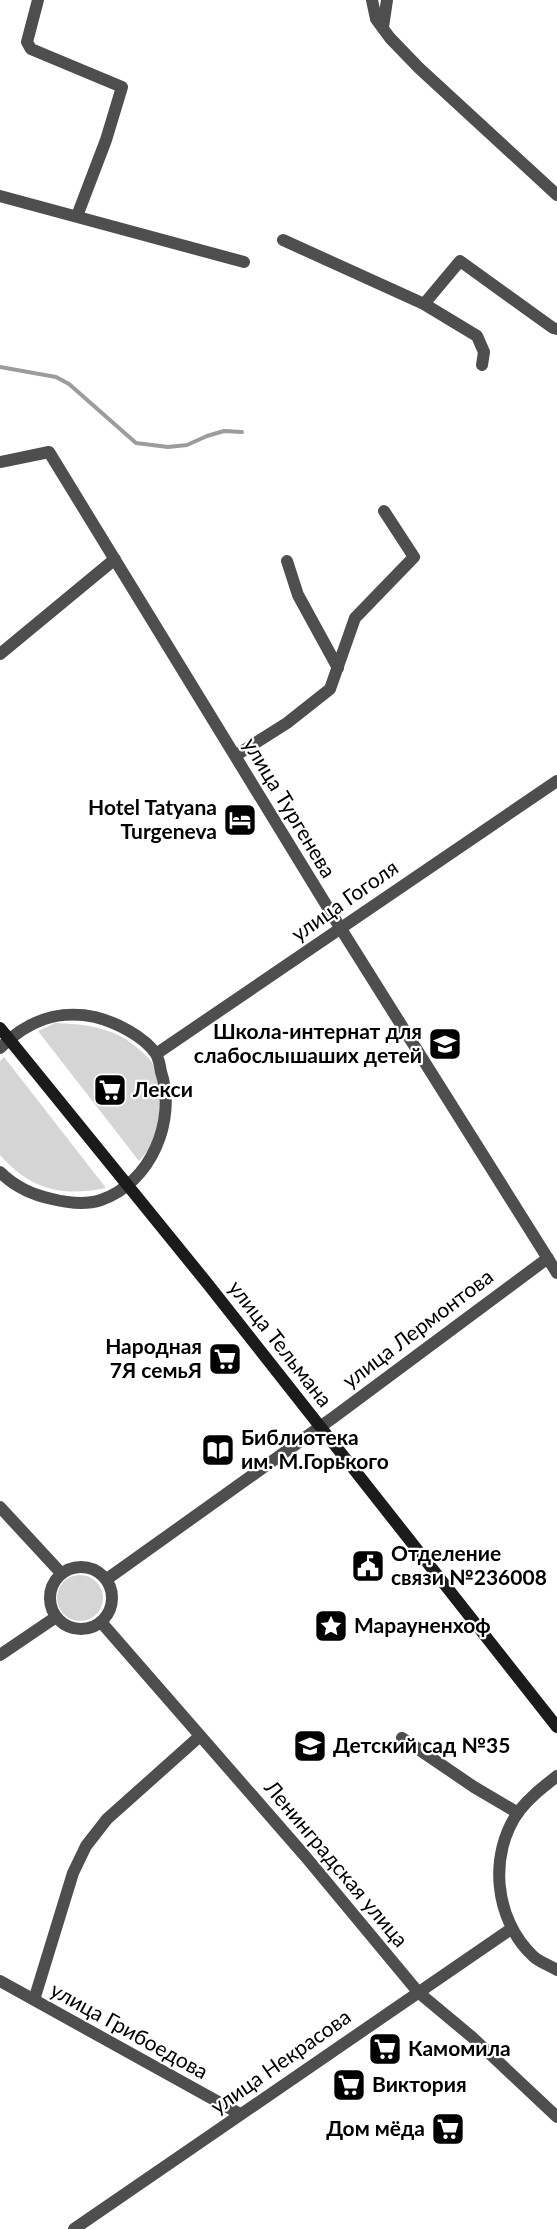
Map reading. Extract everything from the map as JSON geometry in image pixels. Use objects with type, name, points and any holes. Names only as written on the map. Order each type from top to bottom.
[{"type":"main road","name":"улица Тельмана","points":[[0,1028],[4,1043],[128,1184],[557,1727]]},
{"type":"street","points":[[38,0],[27,42],[31,49],[122,87],[106,140],[77,216]]},
{"type":"street","points":[[372,0],[376,19],[390,38],[419,68],[557,195]]},
{"type":"street","points":[[382,27],[387,0]]},
{"type":"street","points":[[0,196],[244,262]]},
{"type":"street","points":[[283,240],[424,304],[477,336],[484,352],[482,365]]},
{"type":"street","points":[[424,304],[460,261],[557,329]]},
{"type":"street","name":"улица Тургенева","points":[[0,462],[49,453],[340,929],[557,1273]]},
{"type":"street","points":[[235,756],[287,723],[330,689],[355,618],[414,557],[384,511]]},
{"type":"street","points":[[0,654],[115,559]]},
{"type":"street","points":[[287,561],[298,595],[338,668]]},
{"type":"street","name":"улица Гоголя","points":[[156,1054],[557,781]]},
{"type":"street","points":[[0,1172],[7,1179],[40,1197],[63,1202],[102,1200],[128,1184],[148,1162],[160,1139],[167,1100],[165,1082],[156,1054],[130,1031],[108,1020],[64,1013],[21,1029],[4,1043]]},
{"type":"street","name":"улица Лермонтова","points":[[106,1579],[320,1426],[548,1258]]},
{"type":"street","points":[[0,1507],[61,1573]]},
{"type":"street","points":[[90,1568],[106,1579],[112,1595],[110,1610],[101,1622],[92,1628],[76,1630],[64,1625],[56,1617],[50,1607],[49,1595],[54,1582],[61,1573],[68,1569],[90,1568]]},
{"type":"street","points":[[0,1655],[56,1617]]},
{"type":"street","name":"Ленинградская улица","points":[[101,1622],[305,1856],[418,1992],[472,2037],[557,2117]]},
{"type":"street","points":[[34,2000],[73,1873],[86,1846],[107,1819],[200,1736]]},
{"type":"street","points":[[402,1738],[474,1787],[518,1813]]},
{"type":"street","points":[[557,1776],[532,1795],[518,1813],[502,1847],[499,1866],[500,1891],[511,1929],[533,1957],[557,1970]]},
{"type":"street","name":"улица Некрасова","points":[[74,2229],[511,1929]]},
{"type":"street","name":"улица Грибоедова","points":[[0,1981],[240,2114]]},
{"type":"shaded area","points":[[55,1023],[90,1026],[112,1032],[132,1043],[151,1061],[158,1081],[161,1110],[159,1126],[153,1141],[139,1161],[38,1031]]},
{"type":"shaded area","points":[[4,1057],[106,1188],[75,1192],[48,1188],[23,1176],[0,1155],[0,1061]]},
{"type":"shaded area","points":[[80,1575],[96,1582],[103,1598],[96,1614],[80,1621],[64,1614],[57,1598],[64,1582]]},
{"type":"waterway","points":[[0,367],[56,377],[69,384],[136,443],[168,447],[187,445],[224,431],[242,432]]},
{"type":"place","name":"Hotel Tatyana Turgeneva","points":[[240,820]]},
{"type":"place","name":"Школа-интернат для слабослышаших детей","points":[[445,1044]]},
{"type":"place","name":"Лекси","points":[[110,1090]]},
{"type":"place","name":"Народная 7Я семьЯ","points":[[225,1359]]},
{"type":"place","name":"Библиотека им. М.Горького","points":[[218,1450]]},
{"type":"place","name":"Отделение связи №236008","points":[[368,1566]]},
{"type":"place","name":"Марауненхоф","points":[[331,1626]]},
{"type":"place","name":"Детский сад №35","points":[[310,1746]]},
{"type":"place","name":"Камомила","points":[[385,2049]]},
{"type":"place","name":"Виктория","points":[[349,2085]]},
{"type":"place","name":"Дом мёда","points":[[448,2129]]}]
